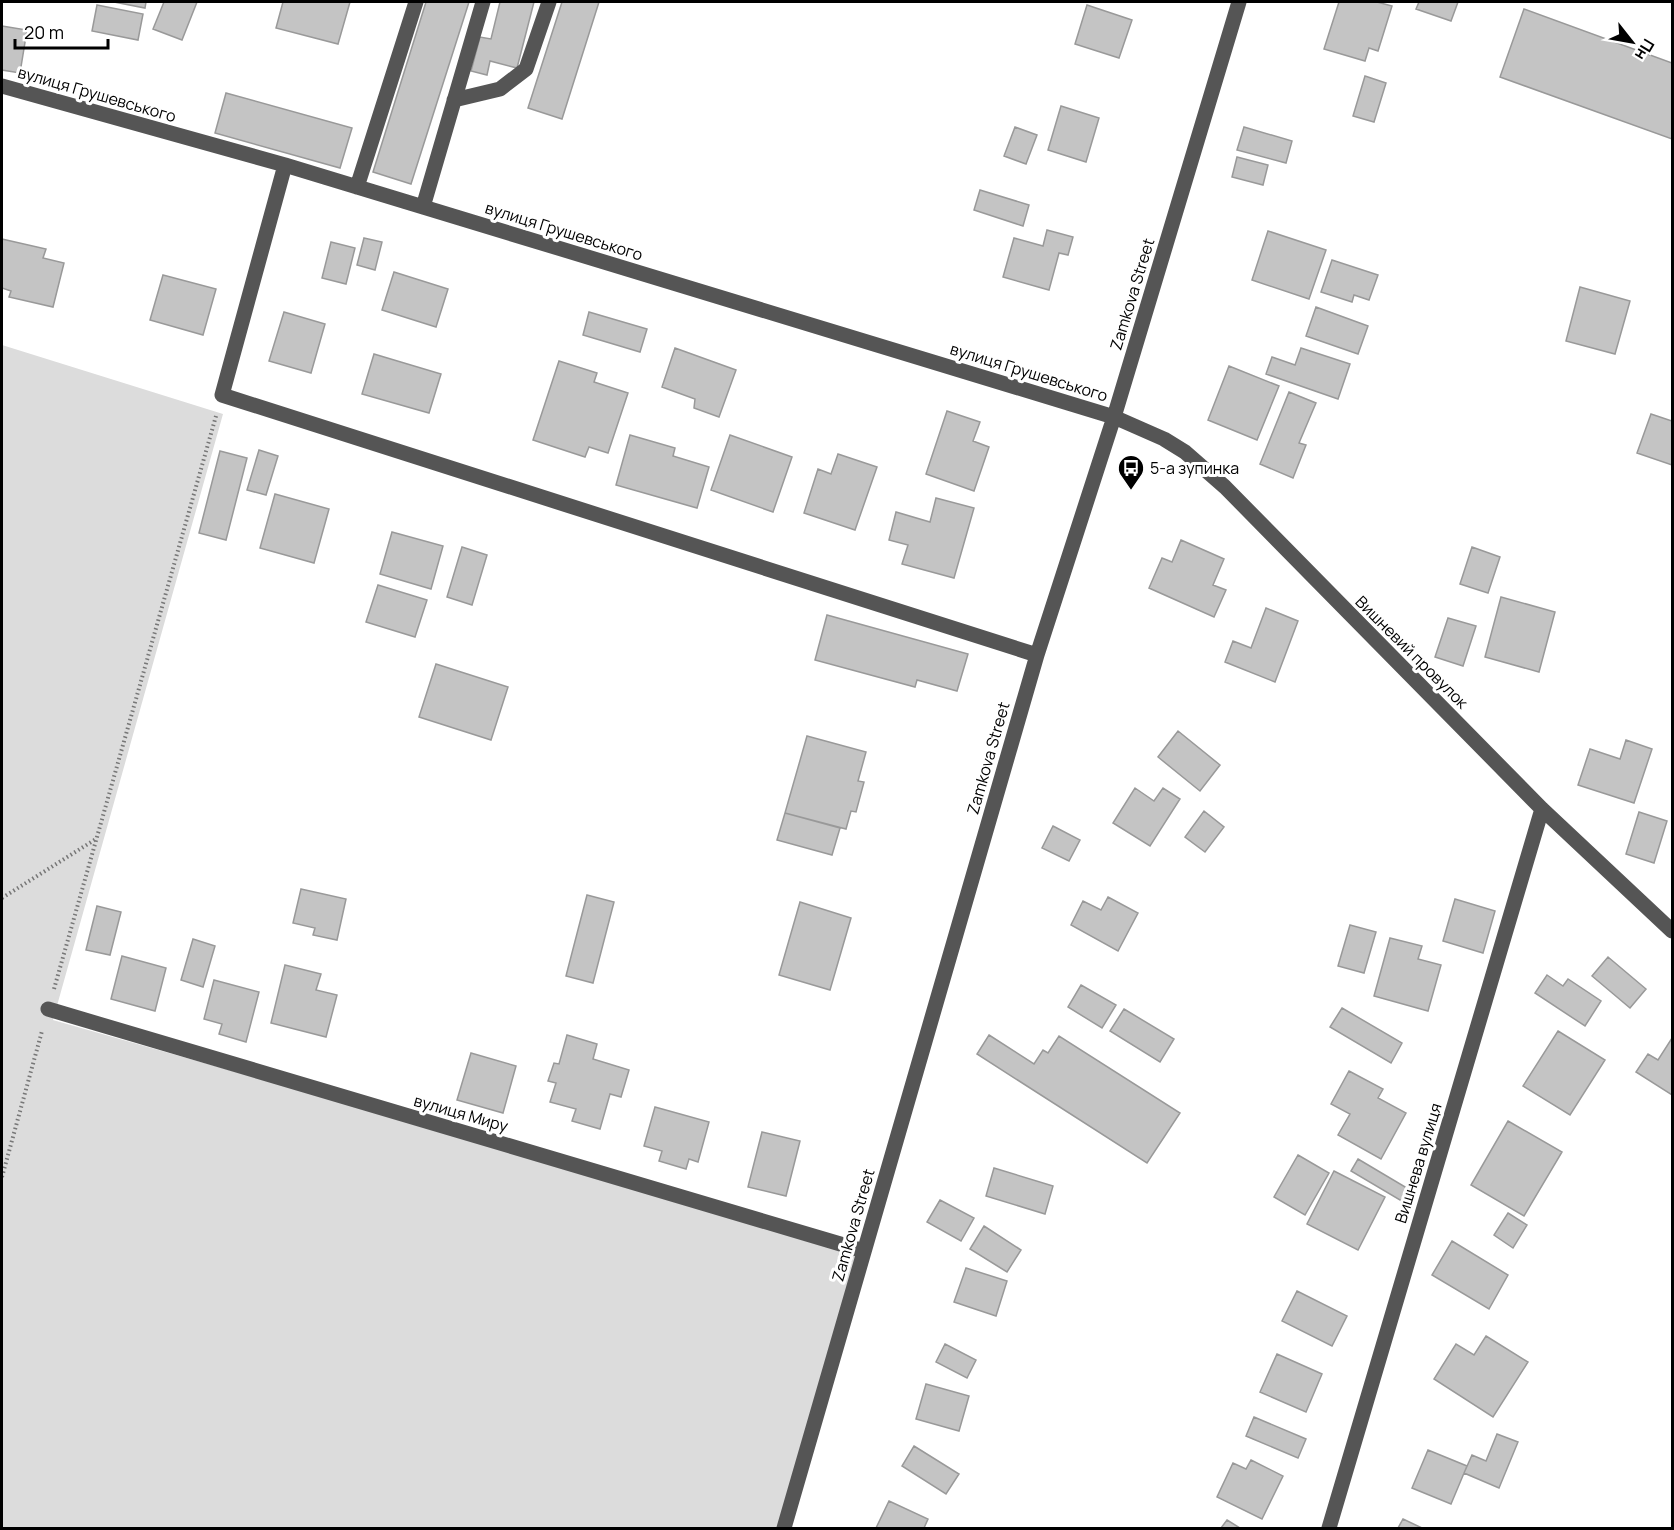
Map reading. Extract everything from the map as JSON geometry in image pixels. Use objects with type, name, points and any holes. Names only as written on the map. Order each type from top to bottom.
[{"type":"street","points":[[357,187],[416,2]]},
{"type":"street","points":[[423,207],[483,2]]},
{"type":"street","points":[[454,100],[500,89],[526,69],[549,2]]},
{"type":"street","name":"Zamkova Street","points":[[784,1528],[1037,655],[1114,417],[1239,2]]},
{"type":"street","name":"вулиця Грушевського","points":[[2,86],[285,165],[1114,417]]},
{"type":"street","points":[[285,165],[222,395],[1037,655]]},
{"type":"street","name":"Вишневий провулок","points":[[1114,417],[1164,440],[1203,466],[1542,809],[1672,931]]},
{"type":"street","name":"Вишнева вулиця","points":[[1329,1528],[1542,809]]},
{"type":"street","name":"вулиця Миру","points":[[48,1010],[864,1251]]},
{"type":"path","points":[[2,1177],[222,395]]},
{"type":"path","points":[[2,898],[97,838]]},
{"type":"shaded area","points":[[2,345],[223,414],[53,1020],[864,1251],[784,1528],[2,1528]]},
{"type":"building","points":[[114,2],[146,2],[145,8]]},
{"type":"building","points":[[164,2],[197,2],[182,40],[153,29]]},
{"type":"building","points":[[283,2],[350,2],[338,44],[276,28]]},
{"type":"building","points":[[426,2],[469,2],[411,184],[373,172]]},
{"type":"building","points":[[500,2],[534,2],[517,68],[490,61],[487,75],[471,71],[480,37],[491,39]]},
{"type":"building","points":[[562,2],[599,2],[562,119],[528,108]]},
{"type":"building","points":[[1339,2],[1377,2],[1392,6],[1378,51],[1369,48],[1365,61],[1324,49]]},
{"type":"building","points":[[1419,2],[1458,2],[1451,21],[1416,9]]},
{"type":"building","points":[[97,5],[143,14],[138,40],[92,31]]},
{"type":"building","points":[[1087,5],[1132,20],[1119,58],[1075,44]]},
{"type":"building","points":[[1524,9],[1672,63],[1672,139],[1500,77]]},
{"type":"building","points":[[2,26],[27,30],[20,73],[2,70]]},
{"type":"building","points":[[1365,76],[1386,83],[1374,122],[1353,116]]},
{"type":"building","points":[[226,93],[352,128],[340,168],[215,133]]},
{"type":"building","points":[[1061,106],[1099,118],[1086,162],[1048,150]]},
{"type":"building","points":[[1015,127],[1037,135],[1026,164],[1004,156]]},
{"type":"building","points":[[1244,127],[1292,141],[1286,163],[1237,150]]},
{"type":"building","points":[[1237,157],[1268,165],[1263,185],[1232,177]]},
{"type":"building","points":[[980,190],[1029,205],[1023,226],[974,210]]},
{"type":"building","points":[[1047,230],[1073,237],[1068,255],[1059,253],[1049,290],[1003,277],[1014,238],[1043,246]]},
{"type":"building","points":[[1268,231],[1326,250],[1309,299],[1252,280]]},
{"type":"building","points":[[364,238],[382,242],[375,270],[357,265]]},
{"type":"building","points":[[2,239],[46,249],[43,258],[64,263],[53,307],[9,297],[11,291],[2,288]]},
{"type":"building","points":[[331,242],[355,248],[346,284],[322,278]]},
{"type":"building","points":[[1332,260],[1378,275],[1369,300],[1354,295],[1352,302],[1321,292]]},
{"type":"building","points":[[394,272],[448,289],[436,327],[382,310]]},
{"type":"building","points":[[163,275],[216,289],[203,335],[150,320]]},
{"type":"building","points":[[1580,287],[1630,301],[1615,354],[1566,341]]},
{"type":"building","points":[[1316,307],[1368,326],[1358,354],[1306,336]]},
{"type":"building","points":[[284,312],[325,324],[311,373],[269,361]]},
{"type":"building","points":[[589,312],[647,329],[640,352],[583,335]]},
{"type":"building","points":[[675,348],[736,370],[719,417],[694,408],[695,399],[662,387]]},
{"type":"building","points":[[1301,348],[1350,364],[1338,399],[1266,374],[1272,357],[1295,365]]},
{"type":"building","points":[[374,354],[441,374],[429,413],[362,394]]},
{"type":"building","points":[[559,361],[597,373],[594,382],[628,393],[608,453],[589,447],[585,457],[533,440]]},
{"type":"building","points":[[1229,366],[1279,386],[1257,440],[1208,420]]},
{"type":"building","points":[[1289,392],[1316,403],[1299,443],[1306,445],[1293,478],[1260,464]]},
{"type":"building","points":[[947,411],[980,422],[973,441],[989,447],[974,491],[926,474]]},
{"type":"building","points":[[1651,414],[1672,421],[1672,465],[1637,453]]},
{"type":"building","points":[[630,435],[675,448],[673,456],[709,467],[697,508],[616,485]]},
{"type":"building","points":[[730,435],[792,457],[773,512],[711,490]]},
{"type":"building","points":[[259,450],[278,456],[266,495],[247,490]]},
{"type":"building","points":[[220,451],[247,458],[226,540],[199,533]]},
{"type":"building","points":[[838,454],[877,467],[855,530],[804,513],[818,469],[831,474]]},
{"type":"building","points":[[275,494],[329,509],[314,563],[260,548]]},
{"type":"building","points":[[936,498],[974,508],[954,578],[902,564],[908,545],[889,540],[896,512],[930,522]]},
{"type":"building","points":[[392,532],[443,546],[431,589],[380,574]]},
{"type":"building","points":[[1181,540],[1224,559],[1213,585],[1226,590],[1214,617],[1149,588],[1162,558],[1172,562]]},
{"type":"building","points":[[462,547],[487,555],[472,605],[447,597]]},
{"type":"building","points":[[1472,547],[1500,557],[1488,593],[1460,584]]},
{"type":"building","points":[[378,585],[427,600],[415,637],[366,622]]},
{"type":"building","points":[[1501,597],[1555,612],[1539,672],[1485,657]]},
{"type":"building","points":[[1266,608],[1298,621],[1275,682],[1225,662],[1233,641],[1251,648]]},
{"type":"building","points":[[827,615],[968,654],[957,691],[917,680],[915,687],[815,660]]},
{"type":"building","points":[[1448,618],[1476,626],[1463,666],[1435,657]]},
{"type":"building","points":[[436,664],[508,687],[491,740],[419,717]]},
{"type":"building","points":[[1178,731],[1220,765],[1200,791],[1158,757]]},
{"type":"building","points":[[807,736],[866,752],[858,781],[864,782],[856,812],[851,811],[846,829],[785,813]]},
{"type":"building","points":[[1626,740],[1652,749],[1634,803],[1578,785],[1590,749],[1620,759]]},
{"type":"building","points":[[1135,788],[1154,801],[1163,788],[1180,799],[1150,846],[1113,823]]},
{"type":"building","points":[[1204,811],[1224,827],[1205,852],[1185,837]]},
{"type":"building","points":[[1639,812],[1667,821],[1654,863],[1626,854]]},
{"type":"building","points":[[785,813],[840,828],[832,855],[777,840]]},
{"type":"building","points":[[1053,826],[1080,840],[1069,861],[1042,848]]},
{"type":"building","points":[[301,889],[346,899],[337,940],[313,935],[315,928],[293,923]]},
{"type":"building","points":[[587,895],[614,902],[593,983],[566,976]]},
{"type":"building","points":[[1108,897],[1138,913],[1118,951],[1071,925],[1083,901],[1101,910]]},
{"type":"building","points":[[1455,899],[1495,911],[1483,953],[1443,941]]},
{"type":"building","points":[[800,902],[851,918],[830,990],[779,975]]},
{"type":"building","points":[[97,906],[121,912],[110,955],[86,950]]},
{"type":"building","points":[[1350,925],[1376,932],[1364,973],[1338,966]]},
{"type":"building","points":[[1390,938],[1422,946],[1418,959],[1441,965],[1428,1011],[1374,996]]},
{"type":"building","points":[[193,939],[215,946],[203,987],[181,980]]},
{"type":"building","points":[[122,956],[166,968],[155,1011],[111,999]]},
{"type":"building","points":[[1608,957],[1646,989],[1630,1008],[1592,976]]},
{"type":"building","points":[[285,965],[321,974],[316,990],[337,995],[326,1037],[271,1023]]},
{"type":"building","points":[[1547,975],[1563,986],[1568,979],[1601,1001],[1585,1026],[1535,993]]},
{"type":"building","points":[[214,980],[259,992],[246,1042],[219,1034],[222,1024],[204,1019]]},
{"type":"building","points":[[1081,985],[1116,1005],[1102,1028],[1068,1007]]},
{"type":"building","points":[[1342,1008],[1402,1043],[1391,1063],[1330,1027]]},
{"type":"building","points":[[1124,1009],[1174,1039],[1160,1062],[1110,1031]]},
{"type":"building","points":[[1558,1031],[1605,1060],[1570,1115],[1523,1086]]},
{"type":"building","points":[[567,1035],[597,1044],[593,1059],[629,1070],[621,1097],[610,1094],[600,1129],[572,1121],[576,1109],[550,1102],[556,1083],[548,1081],[554,1063],[559,1064]]},
{"type":"building","points":[[989,1035],[1034,1064],[1043,1050],[1048,1053],[1059,1036],[1180,1113],[1147,1163],[977,1054]]},
{"type":"building","points":[[1672,1038],[1672,1095],[1636,1072],[1648,1054],[1658,1060]]},
{"type":"building","points":[[471,1053],[516,1066],[503,1113],[457,1100]]},
{"type":"building","points":[[1349,1071],[1383,1089],[1378,1098],[1406,1113],[1381,1159],[1338,1135],[1350,1114],[1331,1104]]},
{"type":"building","points":[[655,1107],[709,1122],[698,1162],[689,1159],[686,1169],[659,1161],[662,1151],[644,1146]]},
{"type":"building","points":[[1508,1121],[1562,1152],[1524,1216],[1471,1185]]},
{"type":"building","points":[[762,1132],[800,1141],[786,1196],[748,1187]]},
{"type":"building","points":[[1298,1155],[1329,1173],[1305,1215],[1274,1197]]},
{"type":"building","points":[[1358,1159],[1412,1191],[1405,1203],[1351,1171]]},
{"type":"building","points":[[994,1168],[1053,1186],[1045,1214],[986,1196]]},
{"type":"building","points":[[1334,1171],[1385,1197],[1358,1250],[1307,1224]]},
{"type":"building","points":[[940,1200],[974,1218],[961,1241],[927,1222]]},
{"type":"building","points":[[1508,1213],[1527,1225],[1513,1248],[1494,1235]]},
{"type":"building","points":[[984,1226],[1021,1250],[1007,1272],[970,1249]]},
{"type":"building","points":[[1452,1241],[1508,1275],[1489,1309],[1432,1275]]},
{"type":"building","points":[[966,1268],[1007,1281],[996,1316],[954,1302]]},
{"type":"building","points":[[1297,1291],[1347,1316],[1332,1346],[1282,1321]]},
{"type":"building","points":[[1486,1336],[1528,1362],[1493,1417],[1434,1379],[1456,1344],[1474,1355]]},
{"type":"building","points":[[945,1344],[976,1360],[967,1378],[936,1362]]},
{"type":"building","points":[[1277,1354],[1322,1374],[1306,1412],[1260,1392]]},
{"type":"building","points":[[926,1384],[969,1396],[959,1431],[916,1419]]},
{"type":"building","points":[[1254,1417],[1306,1439],[1298,1458],[1246,1436]]},
{"type":"building","points":[[1497,1434],[1518,1442],[1499,1488],[1464,1473],[1472,1455],[1486,1461]]},
{"type":"building","points":[[914,1446],[959,1474],[946,1494],[902,1466]]},
{"type":"building","points":[[1428,1450],[1467,1466],[1451,1504],[1412,1488]]},
{"type":"building","points":[[1251,1460],[1283,1476],[1262,1519],[1217,1497],[1233,1463],[1246,1469]]},
{"type":"building","points":[[889,1501],[928,1519],[924,1528],[876,1528]]},
{"type":"building","points":[[1403,1519],[1422,1528],[1398,1528]]},
{"type":"building","points":[[1227,1520],[1240,1528],[1221,1528]]},
{"type":"place","name":"5-а зупинка","points":[[1131,491]]}]
